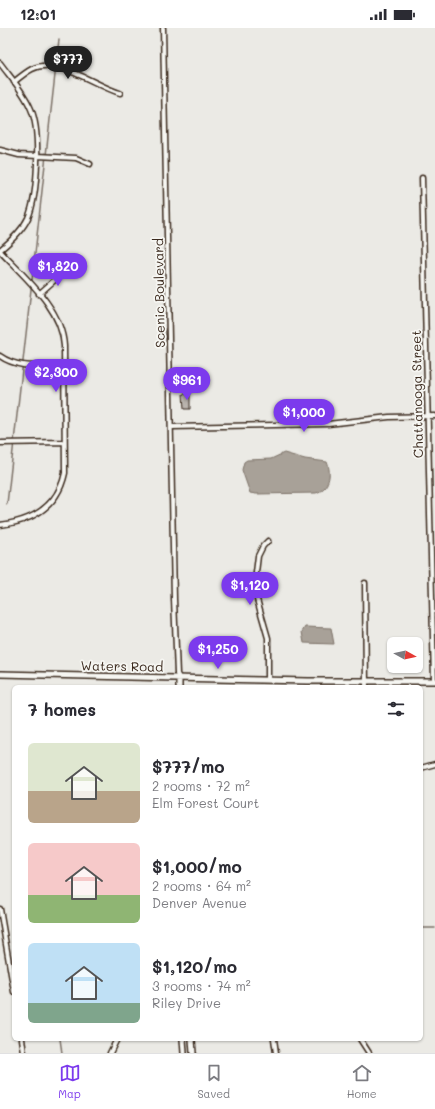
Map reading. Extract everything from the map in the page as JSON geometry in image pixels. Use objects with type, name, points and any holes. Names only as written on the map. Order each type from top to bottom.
[{"type":"street","name":"Scenic Boulevard","points":[[164,28],[174,599],[176,674],[179,678]]},
{"type":"street","points":[[0,63],[27,100],[37,133],[34,199],[28,219],[17,234],[0,251],[52,309],[59,322],[64,340],[64,478],[53,502],[38,513],[10,524],[0,525]]},
{"type":"street","points":[[14,82],[32,69],[43,65],[51,65],[61,67],[103,87],[120,93]]},
{"type":"street","points":[[0,150],[19,155],[79,159],[90,164]]},
{"type":"street","name":"Chattanooga Street","points":[[422,178],[428,416],[433,535],[435,681]]},
{"type":"street","points":[[39,294],[67,269]]},
{"type":"street","points":[[0,356],[8,361],[22,364],[64,367]]},
{"type":"street","points":[[172,427],[328,424],[389,417],[435,416]]},
{"type":"street","points":[[0,443],[64,442]]},
{"type":"street","points":[[268,541],[258,556],[254,589],[268,638],[268,680]]},
{"type":"street","points":[[365,583],[366,685]]},
{"type":"street","name":"Waters Road","points":[[0,674],[308,681],[435,681]]},
{"type":"street","points":[[179,678],[179,685]]},
{"type":"street","points":[[308,681],[309,685]]},
{"type":"street","points":[[423,767],[435,764]]},
{"type":"street","points":[[0,909],[12,980]]},
{"type":"street","points":[[22,1041],[24,1053]]},
{"type":"street","points":[[110,1053],[117,1041]]},
{"type":"street","points":[[183,1041],[184,1053]]},
{"type":"street","points":[[192,1041],[193,1053]]},
{"type":"street","points":[[274,1041],[276,1053]]},
{"type":"street","points":[[361,1041],[369,1053]]},
{"type":"shaded area","points":[[284,453],[305,459],[327,462],[329,476],[327,485],[316,493],[250,493],[242,470],[244,462],[247,460],[271,459]]},
{"type":"shaded area","points":[[305,627],[331,628],[334,644],[304,643],[302,632]]},
{"type":"building","points":[[183,394],[190,394],[190,409],[184,409]]},
{"type":"waterway","points":[[7,504],[59,39]]},
{"type":"waterway","points":[[423,928],[435,928]]},
{"type":"waterway","points":[[60,1041],[62,1053]]}]
